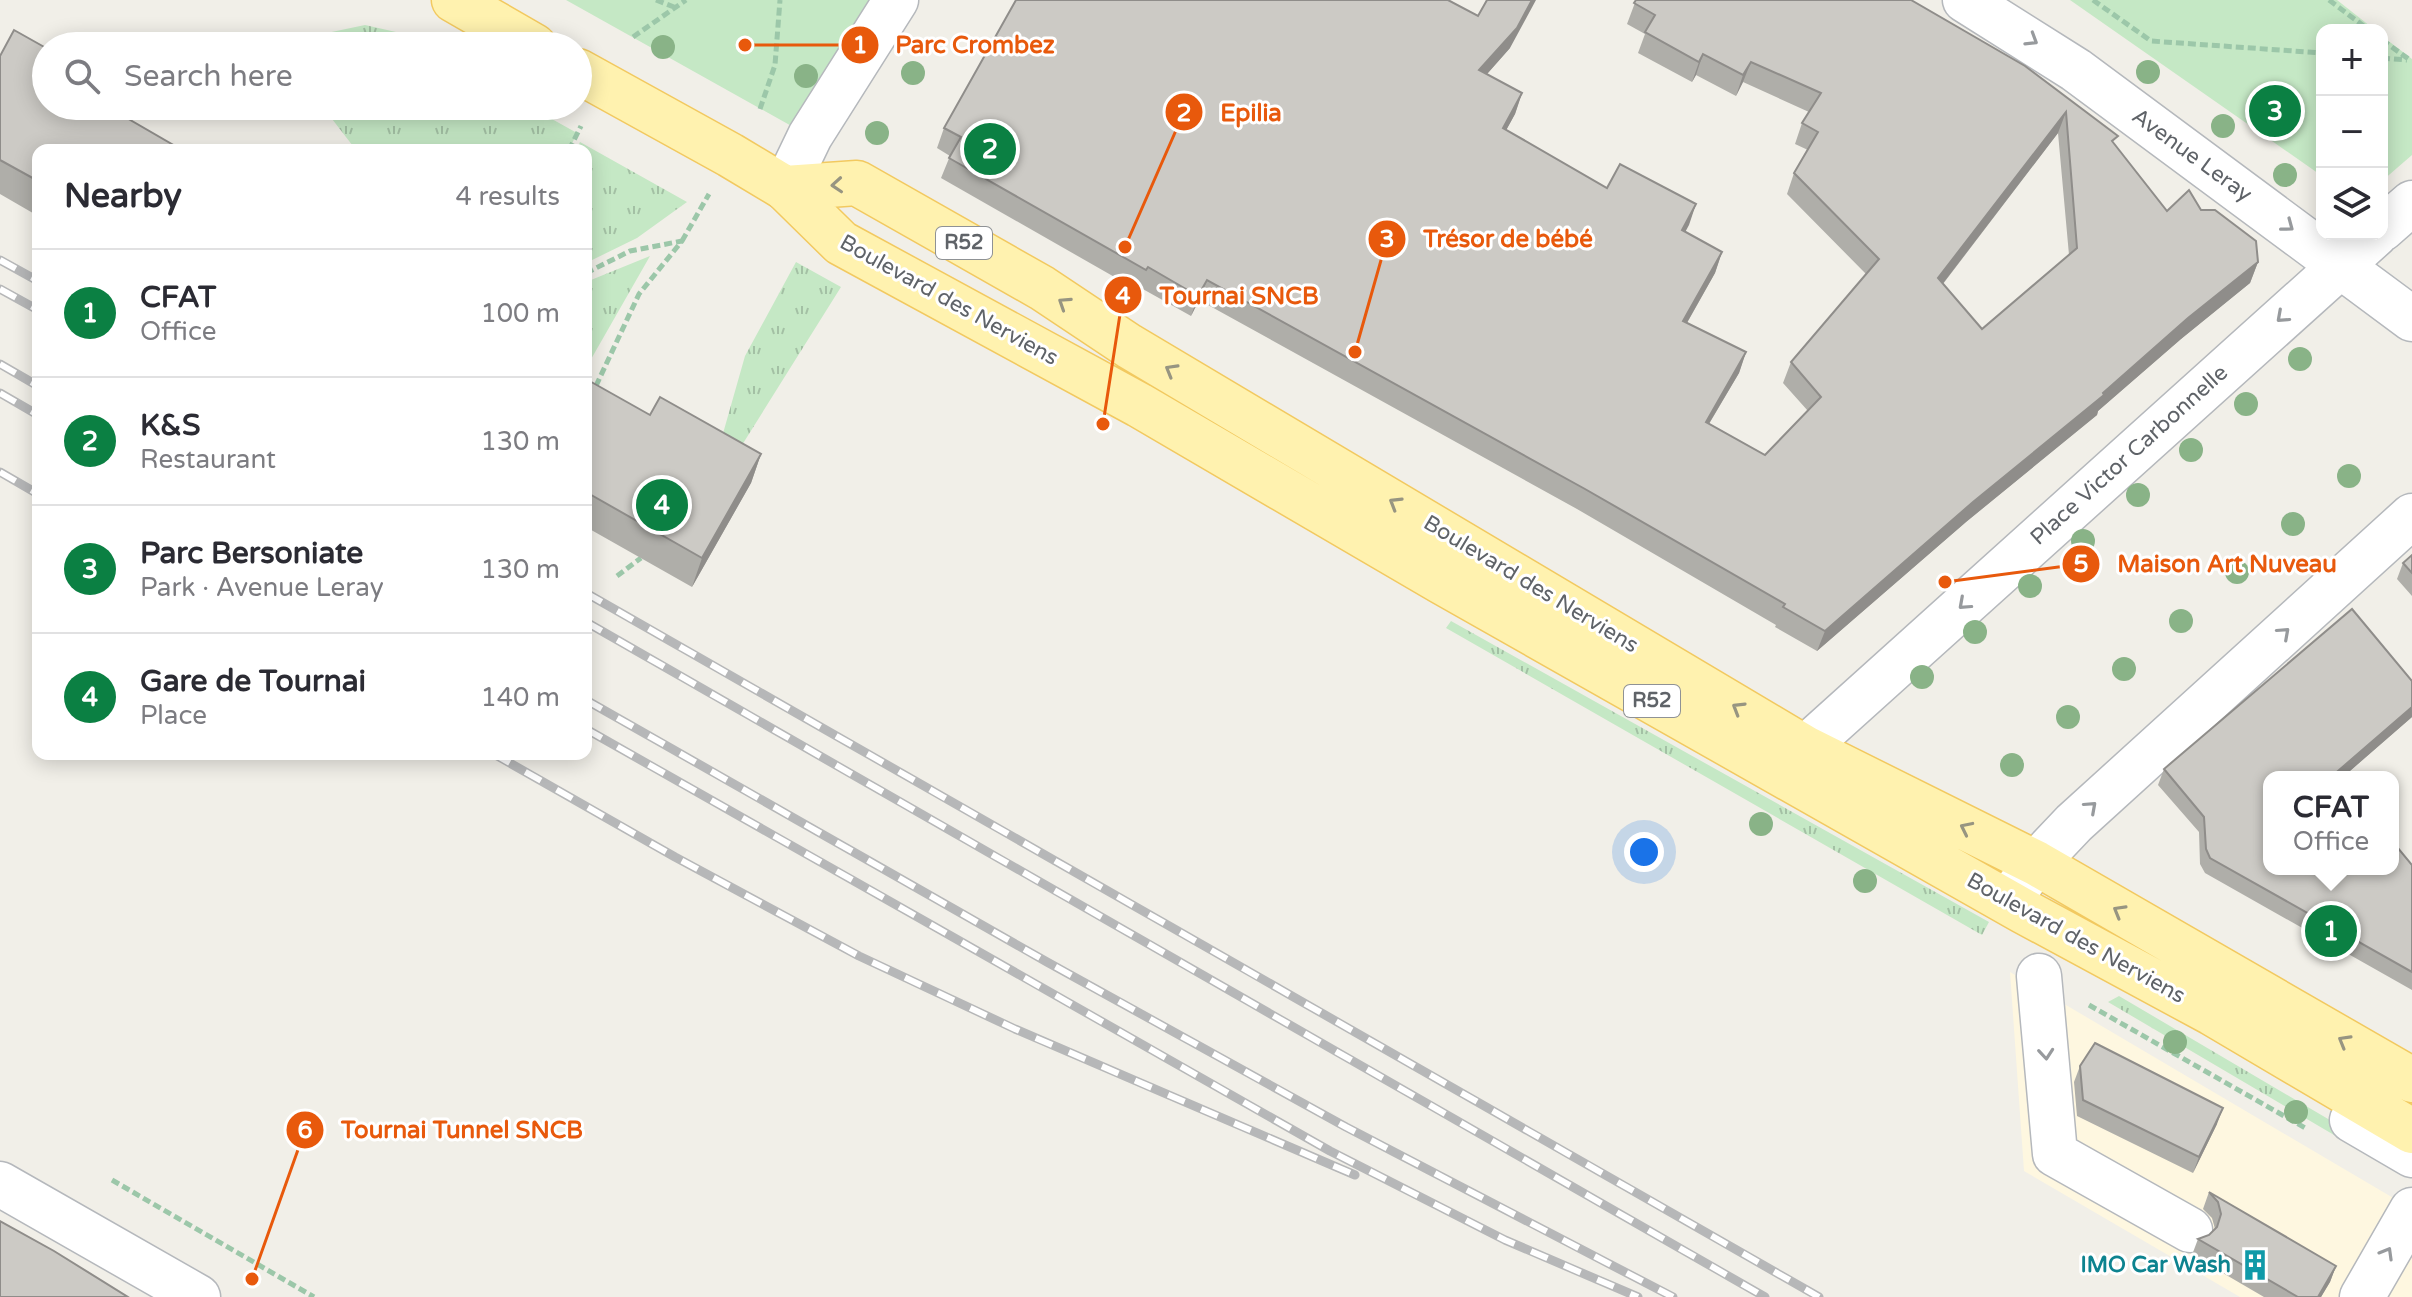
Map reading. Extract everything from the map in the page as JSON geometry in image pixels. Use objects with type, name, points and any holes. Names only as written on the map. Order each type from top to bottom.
[{"type":"main road","points":[[454,0],[510,32]]},
{"type":"main road","name":"R52","points":[[592,79],[785,188]]},
{"type":"main road","name":"Boulevard des Nerviens","points":[[785,188],[857,183],[1042,288],[1129,346],[1789,758],[2008,901],[2212,1013],[2412,1131]]},
{"type":"main road","name":"Boulevard des Nerviens","points":[[785,188],[841,243],[1139,405],[1442,582],[1789,758],[2036,863],[2412,1080]]},
{"type":"street","points":[[785,188],[810,136],[896,0]]},
{"type":"street","name":"Avenue Leray","points":[[1965,0],[2068,64],[2412,319]]},
{"type":"street","points":[[2388,224],[2412,203]]},
{"type":"street","name":"Place Victor Carbonnelle","points":[[1789,758],[2369,240]]},
{"type":"street","points":[[892,271],[900,296],[2150,1001],[2412,1155]]},
{"type":"street","points":[[2008,901],[2036,863],[2074,823],[2412,516]]},
{"type":"street","points":[[2039,976],[2055,1154],[2190,1230]]},
{"type":"street","points":[[0,1184],[198,1297]]},
{"type":"street","points":[[2362,1297],[2412,1210]]},
{"type":"path","points":[[656,0],[675,7]]},
{"type":"path","points":[[633,37],[686,0]]},
{"type":"path","points":[[760,109],[775,65],[780,0]]},
{"type":"path","points":[[2093,0],[2151,41],[2316,53]]},
{"type":"path","points":[[2329,0],[2361,24]]},
{"type":"path","points":[[2388,44],[2411,60]]},
{"type":"path","points":[[2388,58],[2411,60]]},
{"type":"path","points":[[592,270],[630,251],[682,241],[639,294],[593,394]]},
{"type":"path","points":[[617,576],[641,558]]},
{"type":"path","points":[[112,1180],[314,1297]]},
{"type":"shaded area","points":[[2010,972],[2412,1209],[2412,1297],[2240,1297],[2024,1171]]},
{"type":"green space","points":[[566,0],[870,0],[795,128]]},
{"type":"green space","points":[[2070,0],[2337,0],[2367,24],[2316,24],[2316,172]]},
{"type":"green space","points":[[365,25],[396,32],[332,32]]},
{"type":"green space","points":[[2388,41],[2412,59],[2412,155],[2388,176]]},
{"type":"green space","points":[[333,120],[554,120],[577,133],[572,144],[351,144]]},
{"type":"green space","points":[[592,149],[687,202],[637,238],[592,260]]},
{"type":"green space","points":[[650,256],[592,358],[592,280]]},
{"type":"green space","points":[[796,262],[841,287],[737,453],[720,444],[745,356]]},
{"type":"green space","points":[[1451,621],[1989,922],[1982,935],[1446,628]]},
{"type":"green space","points":[[2119,996],[2403,1163],[2397,1172],[2108,1002]]},
{"type":"building","points":[[1016,0],[1448,0],[1478,16],[1487,0],[1532,0],[1517,28],[1479,70],[1522,93],[1503,128],[1607,188],[1620,164],[1696,204],[1682,230],[1722,252],[1683,321],[1746,352],[1706,422],[1765,455],[1821,397],[1791,362],[1879,259],[1794,173],[1818,132],[1802,123],[1821,93],[1751,62],[1743,75],[1703,54],[1699,62],[1645,32],[1655,15],[1634,3],[1636,0],[1911,0],[2025,66],[2118,136],[2112,141],[2167,211],[2189,190],[2201,210],[2215,210],[2256,241],[2258,262],[2188,318],[2104,395],[1973,502],[1825,631],[1783,607],[1785,604],[1585,489],[1207,280],[1198,296],[1148,267],[1146,270],[949,158],[961,137],[944,128]],"holes":[[[2066,112],[2077,248],[1982,329],[1938,278]]]},
{"type":"building","points":[[14,30],[32,40],[32,120],[130,120],[172,144],[32,144],[32,178],[0,160],[0,56]]},
{"type":"building","points":[[592,382],[650,415],[660,397],[761,454],[702,558],[592,495]]},
{"type":"building","points":[[2412,555],[2412,573],[2403,563]]},
{"type":"building","points":[[2352,609],[2412,681],[2412,707],[2338,771],[2263,771],[2263,875],[2399,875],[2399,849],[2412,865],[2412,972],[2210,858],[2206,849],[2204,817],[2164,769]]},
{"type":"building","points":[[2095,1043],[2223,1108],[2199,1157],[2083,1100],[2080,1066]]},
{"type":"building","points":[[2209,1192],[2336,1266],[2318,1297],[2298,1297],[2198,1239],[2209,1235],[2217,1227],[2221,1214],[2218,1202]]},
{"type":"building","points":[[0,1221],[54,1251],[128,1297],[0,1297]]},
{"type":"railway","points":[[0,260],[32,278]]},
{"type":"railway","points":[[0,289],[32,307]]},
{"type":"railway","points":[[0,364],[32,383]]},
{"type":"railway","points":[[0,393],[32,412]]},
{"type":"railway","points":[[0,472],[32,491]]},
{"type":"railway","points":[[592,596],[1819,1297]]},
{"type":"railway","points":[[592,625],[1765,1297]]},
{"type":"railway","points":[[592,703],[1047,962],[1346,1127],[1673,1297]]},
{"type":"railway","points":[[592,732],[1330,1151],[1505,1240],[1638,1297]]},
{"type":"railway","points":[[505,760],[675,857],[859,956],[1015,1029],[1355,1175]]},
{"type":"place","name":"Parc Crombez","points":[[745,45]]},
{"type":"place","name":"Parc Bersoniate","points":[[2275,111]]},
{"type":"place","name":"K&S","points":[[990,149]]},
{"type":"place","name":"Epilia","points":[[1125,247]]},
{"type":"place","name":"Trésor de bébé","points":[[1355,352]]},
{"type":"place","name":"Tournai SNCB","points":[[1103,424]]},
{"type":"place","name":"Gare de Tournai","points":[[662,505]]},
{"type":"place","name":"Maison Art Nuveau","points":[[1945,582]]},
{"type":"place","name":"CFAT","points":[[2331,931]]},
{"type":"place","name":"IMO Car Wash","points":[[2255,1265]]},
{"type":"place","name":"Tournai Tunnel SNCB","points":[[252,1279]]}]
